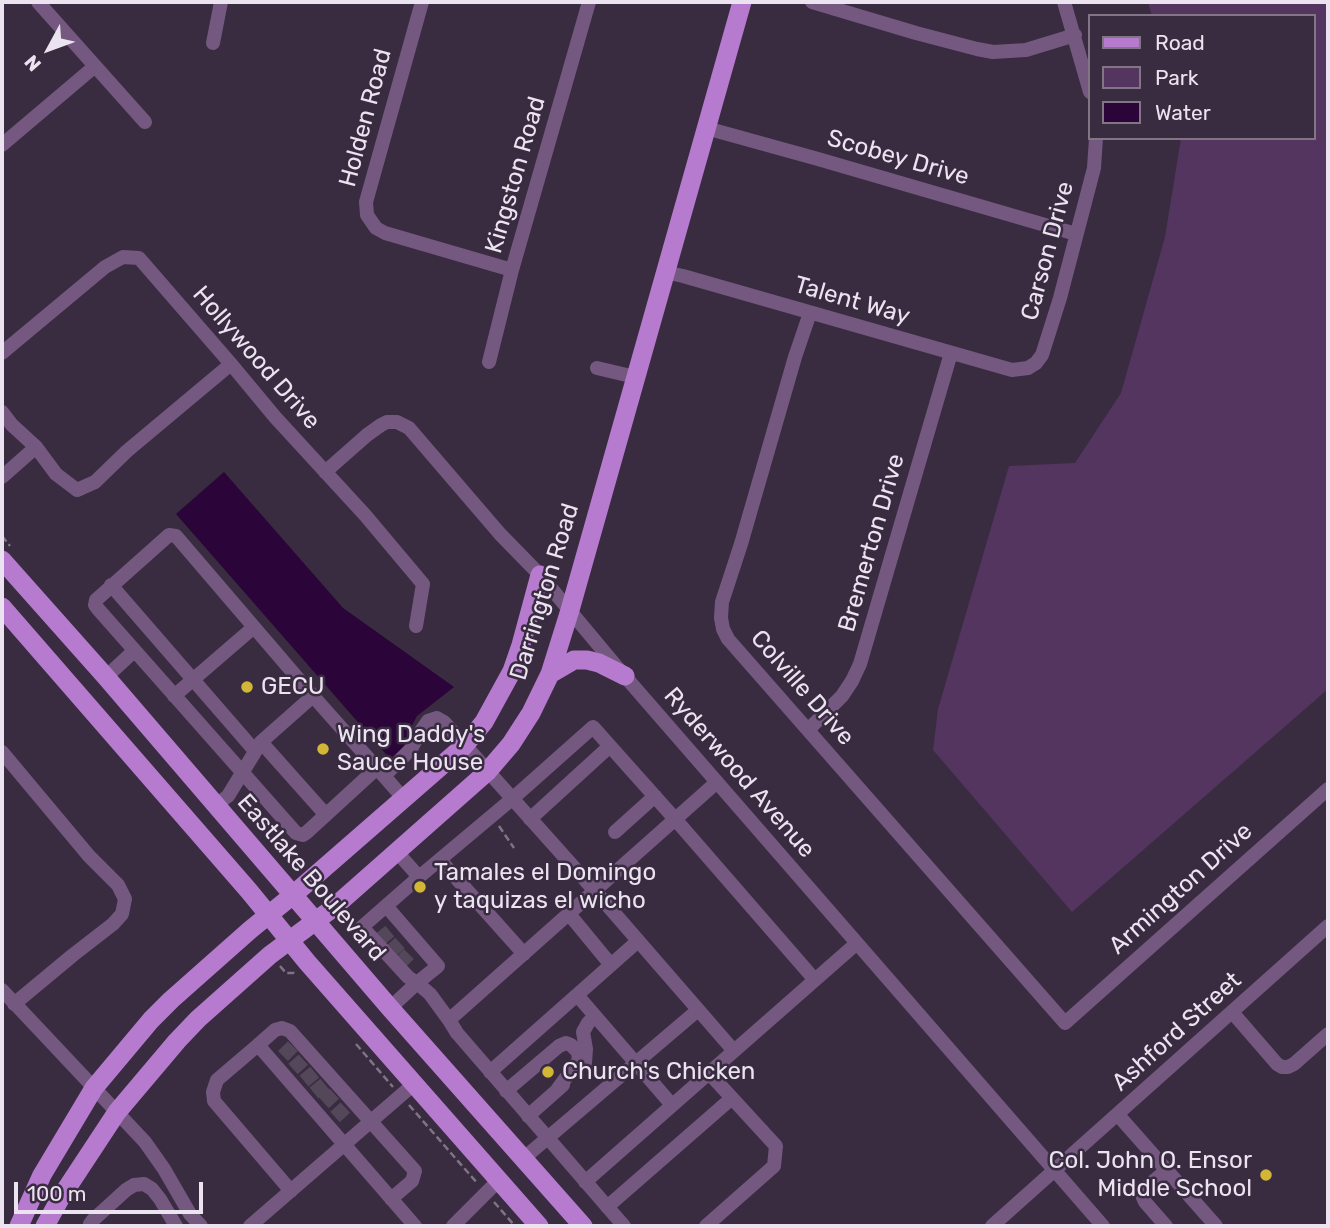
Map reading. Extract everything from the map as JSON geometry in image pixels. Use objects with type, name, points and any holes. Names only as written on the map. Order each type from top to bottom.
[{"type":"main road","name":"Darrington Road","points":[[45,1226],[117,1112],[177,1041],[270,955],[316,921],[487,772],[531,713],[550,674],[570,610],[742,2]]},
{"type":"main road","name":"Eastlake Boulevard","points":[[2,560],[390,1008],[583,1226]]},
{"type":"main road","name":"Darrington Road","points":[[19,1226],[42,1175],[94,1088],[151,1020],[464,746],[484,722],[512,671],[540,575]]},
{"type":"main road","points":[[2,607],[539,1226]]},
{"type":"main road","points":[[550,674],[574,660],[587,660],[625,676]]},
{"type":"main road","points":[[83,699],[106,677]]},
{"type":"main road","points":[[499,1180],[524,1158]]},
{"type":"street","points":[[38,2],[145,122]]},
{"type":"street","points":[[213,43],[221,2]]},
{"type":"street","name":"Holden Road","points":[[422,2],[366,202],[368,215],[376,228],[385,233],[512,270]]},
{"type":"street","name":"Kingston Road","points":[[489,362],[512,270],[589,2]]},
{"type":"street","points":[[812,2],[929,37],[993,52],[1026,50],[1075,35]]},
{"type":"street","points":[[1064,2],[1088,84]]},
{"type":"street","points":[[2,145],[94,67]]},
{"type":"street","name":"Scobey Drive","points":[[706,128],[1076,234]]},
{"type":"street","name":"Carson Drive","points":[[1028,368],[1042,355],[1060,298],[1094,168],[1096,140]]},
{"type":"street","name":"Hollywood Drive","points":[[2,353],[96,274],[123,257],[139,258],[423,584],[416,626]]},
{"type":"street","name":"Talent Way","points":[[665,272],[1012,370],[1028,368]]},
{"type":"street","name":"Colville Drive","points":[[810,313],[720,611],[723,629],[728,639],[1065,1023]]},
{"type":"street","name":"Bremerton Drive","points":[[808,730],[842,696],[860,664],[951,353]]},
{"type":"street","points":[[2,412],[36,447],[56,474],[77,490],[95,482],[127,451],[231,364]]},
{"type":"street","points":[[597,368],[635,377]]},
{"type":"street","name":"Ryderwood Avenue","points":[[325,472],[381,425],[392,421],[409,428],[484,516],[540,575],[1103,1226]]},
{"type":"street","points":[[2,477],[36,447]]},
{"type":"street","points":[[404,799],[381,772],[313,696],[176,536],[169,536],[99,596],[95,605],[299,835],[306,833],[326,815],[381,772],[411,749],[425,725],[433,718],[444,722],[734,1051]]},
{"type":"street","points":[[111,585],[193,680],[326,815]]},
{"type":"street","points":[[174,696],[254,627]]},
{"type":"street","points":[[106,677],[134,651]]},
{"type":"street","points":[[216,805],[228,796],[258,746],[313,696]]},
{"type":"street","points":[[624,1226],[457,1033],[430,994],[408,977],[401,952],[386,934],[362,927],[593,727],[815,980]]},
{"type":"street","points":[[530,819],[610,746]]},
{"type":"street","points":[[2,752],[89,856],[118,885],[125,899],[122,914],[113,925],[51,971],[14,1004]]},
{"type":"street","points":[[449,1020],[717,782]]},
{"type":"street","name":"Armington Drive","points":[[1065,1023],[1328,789]]},
{"type":"street","points":[[615,832],[655,796]]},
{"type":"street","points":[[397,852],[419,877]]},
{"type":"street","points":[[440,860],[524,954]]},
{"type":"street","points":[[387,907],[386,934],[401,952],[438,967],[390,1008]]},
{"type":"street","points":[[569,914],[611,965]]},
{"type":"street","name":"Ashford Street","points":[[992,1226],[1011,1219],[1055,1171],[1328,926]]},
{"type":"street","points":[[490,1072],[638,941]]},
{"type":"street","points":[[585,1182],[857,943]]},
{"type":"street","points":[[2,990],[145,1142],[164,1169],[192,1223]]},
{"type":"street","points":[[577,995],[672,1105]]},
{"type":"street","points":[[524,1158],[698,1010]]},
{"type":"street","points":[[1232,1012],[1282,1067],[1294,1064],[1328,1034]]},
{"type":"street","points":[[528,1116],[582,1069],[586,1060],[583,1032],[595,1016]]},
{"type":"street","points":[[291,1191],[214,1101],[213,1092],[217,1080],[275,1030],[282,1028],[290,1031],[296,1043],[300,1085],[324,1094],[340,1112],[371,1121],[415,1171],[412,1181],[391,1199]]},
{"type":"street","points":[[506,1091],[566,1043],[578,1052],[579,1060],[557,1090]]},
{"type":"street","points":[[258,1045],[278,1060],[319,1069],[324,1094],[340,1112],[345,1144],[415,1226]]},
{"type":"street","points":[[706,1226],[774,1166],[776,1146],[709,1073]]},
{"type":"street","points":[[250,1226],[414,1084]]},
{"type":"street","points":[[607,1207],[732,1098]]},
{"type":"street","points":[[1118,1115],[1216,1226]]},
{"type":"street","points":[[1166,1226],[1145,1202],[1141,1193],[1167,1170]]},
{"type":"street","points":[[455,1226],[499,1180]]},
{"type":"street","points":[[91,1226],[93,1220],[126,1191],[134,1185],[144,1184],[160,1199],[176,1226]]},
{"type":"green space","points":[[1148,2],[1328,2],[1328,689],[1072,912],[933,750],[938,709],[1009,466],[1075,463],[1121,393],[1165,237],[1181,140],[1316,140],[1316,14],[1151,14]]},
{"type":"water","points":[[224,472],[343,608],[454,687],[417,716],[404,747],[391,760],[176,514]]},
{"type":"tunnel","points":[[379,940],[390,931]]},
{"type":"tunnel","points":[[390,952],[400,943]]},
{"type":"tunnel","points":[[399,964],[409,954]]},
{"type":"tunnel","points":[[283,1056],[294,1045]]},
{"type":"tunnel","points":[[293,1069],[304,1059]]},
{"type":"tunnel","points":[[304,1081],[316,1071]]},
{"type":"tunnel","points":[[314,1093],[326,1083]]},
{"type":"tunnel","points":[[324,1103],[335,1093]]},
{"type":"tunnel","points":[[335,1117],[346,1107]]},
{"type":"place","name":"GECU","points":[[247,687]]},
{"type":"place","name":"Wing Daddy's Sauce House","points":[[323,749]]},
{"type":"place","name":"Tamales el Domingo y taquizas el wicho","points":[[420,887]]},
{"type":"place","name":"Church's Chicken","points":[[548,1072]]},
{"type":"place","name":"Col. John O. Ensor Middle School","points":[[1266,1175]]}]
